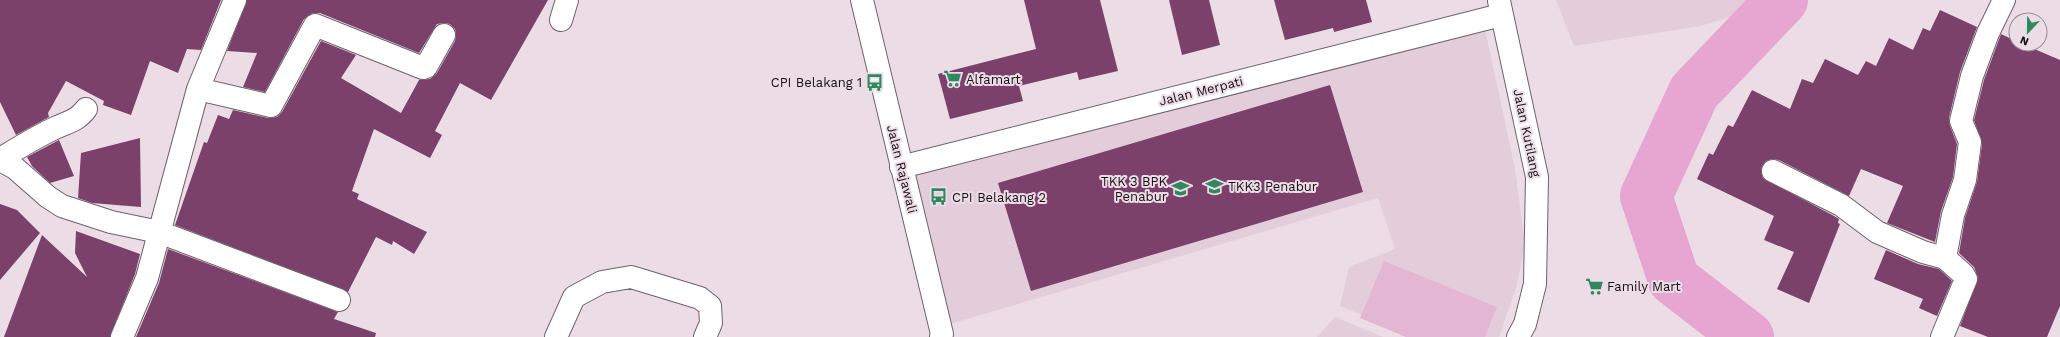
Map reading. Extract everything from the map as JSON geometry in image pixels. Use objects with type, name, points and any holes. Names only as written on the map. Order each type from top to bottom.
[{"type":"street","points":[[122,337],[147,278],[198,89],[235,0]]},
{"type":"street","name":"Jalan Rajawali","points":[[862,0],[942,334],[941,337]]},
{"type":"street","points":[[1945,258],[1953,215],[1965,180],[1970,142],[1961,121],[1972,76],[1988,33],[2004,0]]},
{"type":"street","name":"Jalan Merpati","points":[[901,167],[1500,8]]},
{"type":"street","name":"Jalan Kutilang","points":[[1500,8],[1537,177],[1536,284],[1525,324],[1518,337]]},
{"type":"street","points":[[198,89],[272,106],[313,26],[317,25],[423,68],[426,67],[444,35]]},
{"type":"street","points":[[0,159],[56,128],[80,118],[86,109]]},
{"type":"street","points":[[0,159],[15,168],[48,197],[62,206],[111,222],[159,232],[339,300]]},
{"type":"street","points":[[1773,171],[1841,205],[1877,232],[1923,252],[1945,258],[1963,274],[1966,279],[1942,337]]},
{"type":"street","points":[[556,337],[574,297],[602,282],[631,277],[700,298],[710,306],[711,324],[705,337]]},
{"type":"shaded area","points":[[1556,0],[1787,0],[1700,26],[1574,46]]},
{"type":"shaded area","name":"TKK3 Penabur","points":[[1485,29],[1515,169],[1525,245],[1516,288],[1499,337],[1416,337],[1340,306],[1349,267],[1395,249],[1378,198],[950,324],[910,174]]},
{"type":"shaded area","points":[[1384,261],[1497,307],[1485,337],[1406,337],[1360,318]]},
{"type":"shaded area","points":[[1335,317],[1383,337],[1317,337]]},
{"type":"building","points":[[0,0],[221,0],[201,50],[187,49],[178,73],[150,61],[131,115],[103,105],[104,101],[66,81],[48,113],[49,117],[16,135],[0,102]]},
{"type":"building","points":[[247,0],[548,0],[491,100],[460,83],[435,131],[442,135],[430,158],[374,129],[352,191],[359,194],[357,199],[427,232],[414,254],[393,241],[392,245],[376,237],[348,292],[175,225],[204,142],[207,143],[218,115],[229,119],[233,110],[268,118],[277,117],[282,112],[321,41],[356,55],[341,78],[401,113],[419,80],[430,79],[437,73],[455,41],[455,29],[450,24],[437,24],[419,53],[320,13],[313,13],[304,19],[265,92],[243,87],[257,53],[227,51]]},
{"type":"building","points":[[1024,0],[1100,0],[1118,71],[1079,80],[1077,72],[1019,86],[1023,101],[950,119],[938,74],[1036,49]]},
{"type":"building","points":[[1169,0],[1209,0],[1220,45],[1182,55]]},
{"type":"building","points":[[1274,0],[1366,0],[1372,22],[1334,32],[1333,28],[1285,40]]},
{"type":"building","points":[[1940,10],[1977,27],[1960,72],[1949,118],[1950,126],[1957,144],[1953,177],[1941,211],[1935,242],[1887,223],[1903,186],[1861,169],[1849,196],[1779,160],[1772,159],[1766,161],[1762,166],[1761,172],[1763,178],[1834,216],[1839,219],[1838,223],[1840,224],[1809,303],[1777,289],[1794,252],[1764,240],[1774,216],[1697,179],[1709,153],[1713,155],[1728,125],[1733,127],[1752,90],[1790,109],[1802,79],[1813,83],[1825,59],[1858,75],[1866,61],[1876,66],[1889,38],[1913,50],[1923,28],[1930,31]]},
{"type":"building","points":[[2001,34],[2008,37],[2008,52],[2042,52],[2060,60],[2060,306],[2047,337],[1988,337],[1960,326],[1978,278],[1974,267],[1959,253],[1965,218],[1977,182],[1982,144],[1974,120],[1984,80]]},
{"type":"building","name":"TKK 3 BPK Penabur","points":[[1330,85],[1363,192],[1031,291],[998,183]]},
{"type":"building","points":[[140,138],[141,207],[92,203],[78,198],[81,153]]},
{"type":"building","points":[[59,140],[74,176],[50,183],[32,166],[27,157]]},
{"type":"building","points":[[0,204],[17,210],[40,233],[0,280]]},
{"type":"building","points":[[76,231],[140,254],[135,274],[110,337],[4,337],[42,235],[87,277],[75,253]]},
{"type":"building","points":[[168,249],[338,312],[334,319],[376,333],[375,337],[136,337],[159,283]]},
{"type":"building","points":[[1886,250],[1918,264],[1939,269],[1952,281],[1937,316],[1919,308],[1923,299],[1874,279]]},
{"type":"waterway","points":[[1748,337],[1674,280],[1646,196],[1694,92],[1782,0]]},
{"type":"place","name":"Alfamart","points":[[953,79]]},
{"type":"place","name":"CPI Belakang 1","points":[[875,82]]},
{"type":"place","name":"TKK3 Penabur","points":[[1215,186]]},
{"type":"place","name":"TKK 3 BPK Penabur","points":[[1180,188]]},
{"type":"place","name":"CPI Belakang 2","points":[[939,197]]},
{"type":"place","name":"Family Mart","points":[[1594,286]]}]
